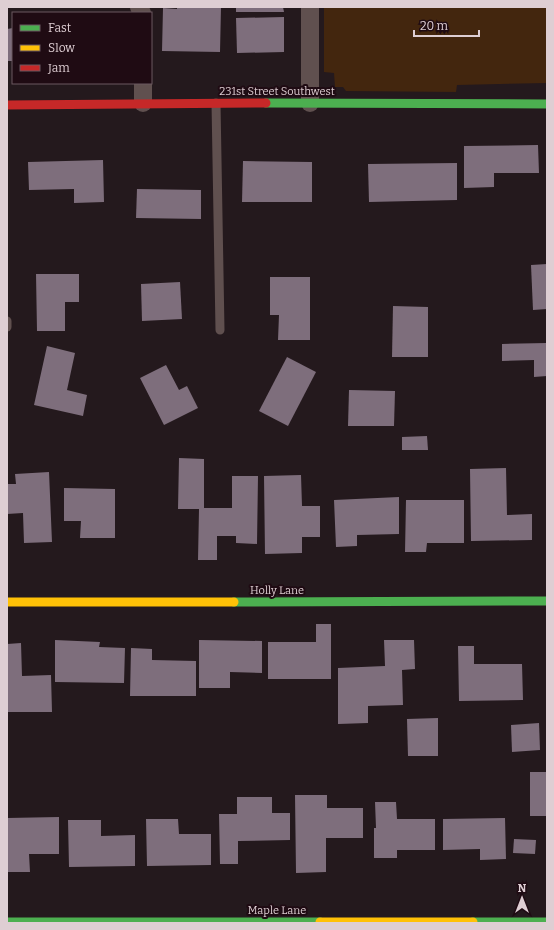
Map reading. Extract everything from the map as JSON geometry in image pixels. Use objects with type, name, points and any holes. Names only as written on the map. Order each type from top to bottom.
[{"type":"street","points":[[310,7],[310,103]]},
{"type":"street","points":[[143,84],[143,104]]},
{"type":"street","name":"231st Street Southwest","points":[[7,105],[216,103],[547,104]]},
{"type":"street","name":"Holly Lane","points":[[7,602],[547,601]]},
{"type":"street","name":"Maple Lane","points":[[7,922],[547,922]]},
{"type":"lane","points":[[216,103],[220,330]]},
{"type":"lane","points":[[7,321],[7,327]]},
{"type":"shaded area","points":[[324,7],[547,7],[547,83],[457,85],[456,92],[346,91],[343,87],[335,87],[334,73],[324,72]]},
{"type":"building","points":[[177,7],[221,7],[220,52],[162,51],[163,8],[177,9]]},
{"type":"building","points":[[236,7],[283,7],[284,12],[236,12]]},
{"type":"building","points":[[284,17],[284,52],[237,53],[236,18]]},
{"type":"building","points":[[12,28],[12,61],[7,61],[7,29]]},
{"type":"building","points":[[538,145],[539,173],[494,173],[494,187],[464,188],[464,146]]},
{"type":"building","points":[[103,160],[104,202],[74,203],[74,189],[29,190],[28,162]]},
{"type":"building","points":[[243,161],[312,162],[312,202],[242,202]]},
{"type":"building","points":[[457,163],[457,200],[369,202],[368,164]]},
{"type":"building","points":[[137,189],[201,190],[201,219],[136,218]]},
{"type":"building","points":[[547,264],[547,309],[533,310],[531,265]]},
{"type":"building","points":[[36,274],[79,274],[79,302],[65,302],[65,331],[37,331]]},
{"type":"building","points":[[270,277],[310,277],[310,340],[278,340],[279,315],[270,315]]},
{"type":"building","points":[[180,282],[182,319],[142,321],[141,284]]},
{"type":"building","points":[[393,306],[428,307],[428,357],[392,357]]},
{"type":"building","points":[[547,343],[547,376],[534,377],[534,360],[502,361],[502,344]]},
{"type":"building","points":[[47,346],[75,353],[67,390],[87,395],[83,416],[34,405]]},
{"type":"building","points":[[287,357],[316,372],[288,426],[259,411]]},
{"type":"building","points":[[166,365],[179,390],[187,386],[198,408],[164,425],[140,378]]},
{"type":"building","points":[[349,390],[395,391],[394,426],[348,426]]},
{"type":"building","points":[[427,436],[428,450],[402,450],[402,437]]},
{"type":"building","points":[[179,458],[204,459],[204,508],[232,508],[232,476],[258,476],[257,544],[236,543],[236,536],[217,536],[217,560],[198,560],[199,509],[178,509]]},
{"type":"building","points":[[506,468],[507,515],[532,514],[532,540],[471,541],[470,469]]},
{"type":"building","points":[[49,472],[52,542],[24,543],[23,513],[7,514],[7,484],[16,484],[15,474]]},
{"type":"building","points":[[301,475],[302,506],[320,506],[320,537],[302,537],[302,553],[265,554],[264,476]]},
{"type":"building","points":[[64,488],[115,489],[115,538],[80,538],[81,521],[64,521]]},
{"type":"building","points":[[399,497],[399,534],[357,535],[357,546],[336,547],[334,500]]},
{"type":"building","points":[[406,500],[464,500],[464,543],[427,543],[426,552],[405,552]]},
{"type":"building","points":[[316,624],[331,624],[331,679],[268,679],[268,642],[316,642]]},
{"type":"building","points":[[55,640],[100,642],[99,647],[125,648],[124,683],[55,682]]},
{"type":"building","points":[[199,640],[262,641],[262,673],[230,672],[230,688],[199,688]]},
{"type":"building","points":[[384,640],[414,640],[415,669],[402,670],[403,705],[368,706],[368,723],[338,724],[338,668],[385,666]]},
{"type":"building","points":[[21,643],[22,676],[51,675],[52,712],[7,712],[7,644]]},
{"type":"building","points":[[458,646],[474,646],[474,664],[522,664],[523,700],[459,701]]},
{"type":"building","points":[[131,648],[152,649],[152,660],[196,661],[196,696],[130,696]]},
{"type":"building","points":[[438,718],[438,756],[408,756],[407,719]]},
{"type":"building","points":[[539,723],[540,750],[512,752],[511,725]]},
{"type":"building","points":[[530,772],[547,772],[547,816],[530,816]]},
{"type":"building","points":[[295,795],[327,795],[327,808],[363,808],[363,838],[326,838],[326,872],[296,873]]},
{"type":"building","points":[[237,797],[272,797],[272,813],[290,813],[290,840],[238,841],[238,864],[220,864],[219,814],[237,814]]},
{"type":"building","points":[[375,802],[396,802],[397,819],[435,819],[435,850],[397,850],[397,858],[374,858],[374,828],[376,828]]},
{"type":"building","points":[[59,817],[59,854],[29,854],[30,872],[7,872],[7,818]]},
{"type":"building","points":[[505,818],[506,859],[480,860],[480,849],[443,850],[443,819]]},
{"type":"building","points":[[146,819],[178,819],[179,834],[211,834],[211,865],[147,866]]},
{"type":"building","points":[[68,820],[101,820],[101,836],[135,835],[135,866],[69,867]]},
{"type":"building","points":[[514,839],[536,840],[535,854],[513,853]]},
{"type":"traffic: fast","points":[[266,103],[547,104]]},
{"type":"traffic: fast","points":[[234,602],[547,601]]},
{"type":"traffic: fast","points":[[7,922],[320,922]]},
{"type":"traffic: fast","points":[[473,922],[547,922]]},
{"type":"traffic: slow","points":[[7,602],[234,602]]},
{"type":"traffic: slow","points":[[320,922],[473,922]]},
{"type":"traffic: jam","points":[[7,105],[266,103]]}]
